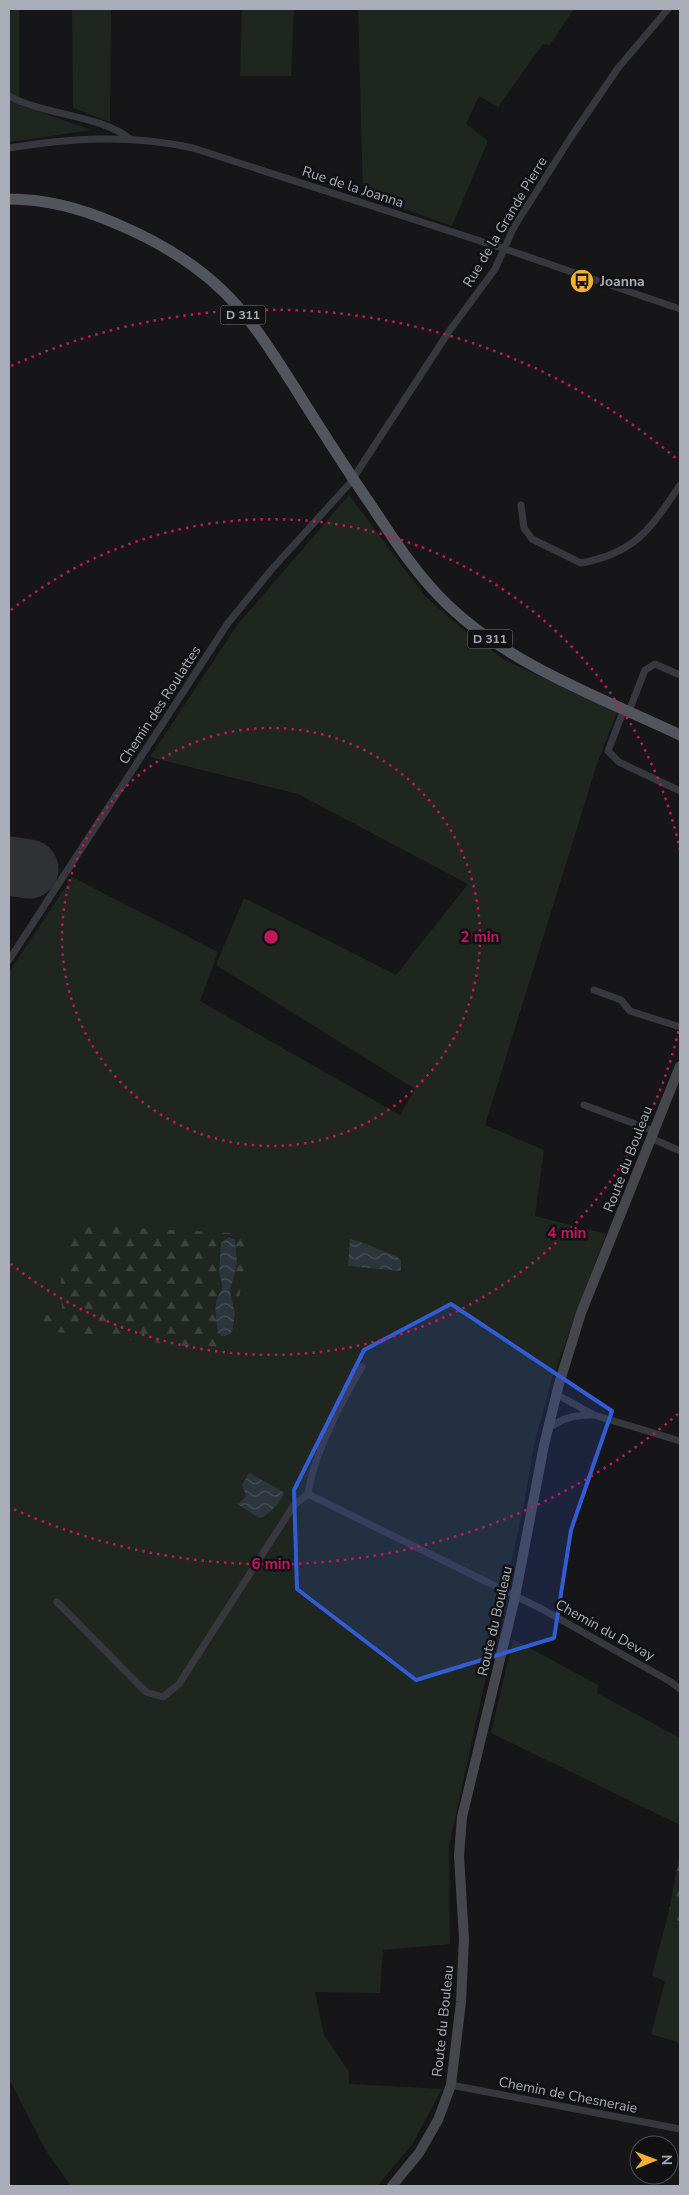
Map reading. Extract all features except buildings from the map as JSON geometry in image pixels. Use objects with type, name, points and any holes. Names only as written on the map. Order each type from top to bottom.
[{"type":"main road","name":"D 311","points":[[9,199],[52,202],[98,216],[140,234],[180,258],[222,291],[259,333],[398,546],[432,590],[451,608],[516,655],[554,676],[680,735]]},
{"type":"main road","name":"D 311","points":[[9,206],[79,210]]},
{"type":"main road","name":"Route du Bouleau","points":[[392,2186],[419,2153],[433,2128],[451,2085],[461,2002],[464,1948],[459,1856],[462,1817],[515,1597],[556,1394],[582,1313],[680,1066]]},
{"type":"street","name":"Rue de la Grande Pierre","points":[[353,479],[440,346],[494,269],[514,228],[551,168],[618,68],[668,9]]},
{"type":"street","points":[[9,96],[20,102],[114,130],[130,139]]},
{"type":"street","name":"Rue de la Joanna","points":[[9,148],[65,140],[130,139],[166,142],[224,157],[680,309]]},
{"type":"street","name":"Chemin des Roulattes","points":[[9,960],[228,623],[272,569],[353,479]]},
{"type":"street","points":[[521,506],[524,528],[532,539],[581,563],[614,553],[639,540],[657,520],[680,485]]},
{"type":"street","points":[[680,675],[656,664],[645,670],[608,751],[619,762],[680,791]]},
{"type":"street","points":[[594,990],[621,1000],[630,1011],[680,1028]]},
{"type":"street","points":[[584,1105],[652,1135],[680,1151]]},
{"type":"street","points":[[56,1602],[146,1692],[163,1697],[179,1684],[294,1505],[308,1494],[310,1479],[342,1400],[362,1367]]},
{"type":"street","points":[[556,1394],[594,1415],[680,1441]]},
{"type":"street","points":[[548,1429],[556,1422],[574,1415],[594,1415]]},
{"type":"street","name":"Chemin du Devay","points":[[308,1494],[542,1609],[671,1682],[680,1689]]},
{"type":"street","name":"Chemin de Chesneraie","points":[[451,2085],[680,2129]]},
{"type":"highlighted area","points":[[451,1304],[612,1411],[571,1530],[554,1638],[416,1680],[297,1589],[294,1490],[364,1350]]},
{"type":"green space","points":[[9,9],[19,9],[19,105],[92,130],[9,142]]},
{"type":"green space","points":[[72,9],[111,9],[110,122],[73,108]]},
{"type":"green space","points":[[242,9],[294,9],[291,76],[240,76]]},
{"type":"green space","points":[[358,9],[574,9],[550,45],[543,44],[498,107],[479,96],[466,124],[488,141],[452,226],[363,194]]},
{"type":"green space","points":[[349,495],[424,595],[461,628],[505,660],[617,712],[596,767],[485,1125],[544,1150],[535,1216],[606,1234],[551,1382],[535,1441],[523,1508],[449,1846],[450,1944],[383,1950],[380,1993],[315,1992],[324,2035],[349,2072],[349,2084],[442,2089],[412,2145],[377,2186],[71,2186],[46,2151],[9,2079],[9,972],[72,877],[218,952],[200,1001],[400,1115],[415,1089],[216,965],[244,898],[396,975],[468,884],[298,794],[150,757],[238,624]]},
{"type":"green space","points":[[75,1225],[249,1234],[231,1351],[38,1330],[45,1315],[62,1314],[61,1276]]},
{"type":"green space","points":[[513,1639],[598,1685],[597,1693],[680,1738],[680,1825],[491,1733]]},
{"type":"green space","points":[[680,1853],[680,1923],[669,1911]]},
{"type":"green space","points":[[669,1911],[680,1924],[680,2043],[651,2034],[665,1982],[652,1975]]},
{"type":"water","points":[[229,1237],[235,1240],[237,1263],[230,1291],[235,1314],[232,1332],[222,1336],[218,1333],[216,1305],[222,1290],[219,1272],[221,1243]]},
{"type":"water","points":[[350,1239],[396,1256],[401,1260],[401,1271],[348,1266]]},
{"type":"water","points":[[249,1473],[282,1491],[284,1494],[277,1505],[259,1518],[236,1503],[241,1502],[246,1496],[242,1485]]},
{"type":"taxiway","points":[[9,878],[16,867]]},
{"type":"runway","points":[[9,866],[29,869]]},
{"type":"place","name":"Joanna","points":[[582,281]]}]
